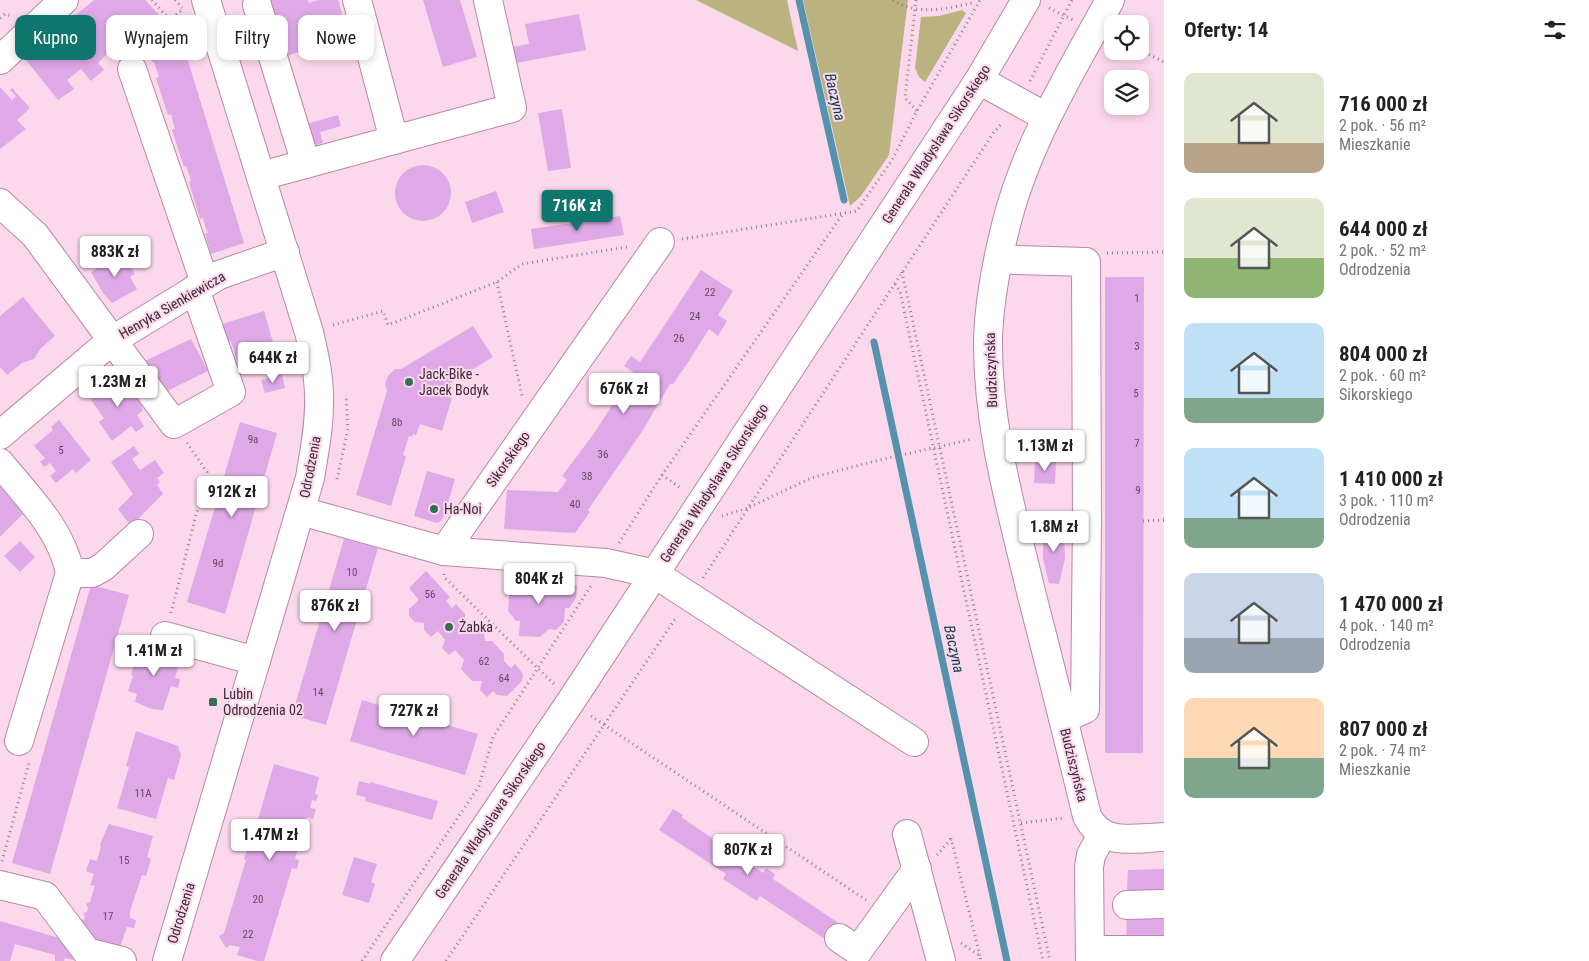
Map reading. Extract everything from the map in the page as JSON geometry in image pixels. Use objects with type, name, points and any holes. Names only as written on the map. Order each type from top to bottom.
[{"type":"street","points":[[0,60],[64,0]]},
{"type":"street","points":[[357,0],[394,140]]},
{"type":"street","points":[[261,176],[512,108],[488,0]]},
{"type":"street","name":"Generała Władysława Sikorskiego","points":[[395,961],[655,574],[979,80],[1026,0]]},
{"type":"street","name":"Budziszyńska","points":[[1094,825],[1063,719],[1007,493],[991,404],[988,336],[1006,225],[1020,181],[1046,117],[1110,0]]},
{"type":"street","points":[[257,5],[306,164]]},
{"type":"street","name":"Odrodzenia","points":[[167,961],[310,478],[317,436],[319,397],[316,364],[310,332],[261,176],[192,8]]},
{"type":"street","points":[[0,203],[35,235],[111,341],[174,424],[231,392],[132,69]]},
{"type":"street","points":[[979,80],[1046,117]]},
{"type":"street","name":"Sikorskiego","points":[[444,551],[660,242]]},
{"type":"street","name":"Henryka Sienkiewicza","points":[[0,435],[111,341],[219,275],[284,252]]},
{"type":"street","points":[[1000,257],[1014,260],[1086,262],[1087,520],[1085,709],[1063,719]]},
{"type":"street","points":[[0,463],[36,506],[56,535],[66,556],[70,574],[19,741]]},
{"type":"street","points":[[301,511],[444,551],[606,563],[655,574],[914,742]]},
{"type":"street","points":[[70,574],[92,573],[103,567],[140,534]]},
{"type":"street","points":[[165,636],[256,661]]},
{"type":"street","points":[[1164,837],[1114,838],[1094,825],[1092,855],[1089,867],[1090,955],[1164,950]]},
{"type":"street","points":[[906,834],[941,961]]},
{"type":"street","points":[[839,938],[858,951],[917,869]]},
{"type":"street","points":[[0,885],[45,896],[86,957],[122,961]]},
{"type":"street","points":[[1127,905],[1164,904]]},
{"type":"path","points":[[152,0],[170,20],[192,8]]},
{"type":"path","points":[[175,0],[192,8]]},
{"type":"path","points":[[893,0],[915,9],[938,10],[971,1],[977,6]]},
{"type":"path","points":[[916,0],[905,98],[917,111]]},
{"type":"path","points":[[330,326],[383,311],[388,325],[496,282],[522,264],[857,211],[892,160],[917,111],[980,0]]},
{"type":"path","points":[[446,961],[690,597],[994,132],[1019,102],[1072,0]]},
{"type":"path","points":[[1149,54],[1164,62]]},
{"type":"path","points":[[1086,262],[1090,254],[1164,252]]},
{"type":"path","points":[[902,272],[1050,961]]},
{"type":"path","points":[[496,282],[529,429]]},
{"type":"path","points":[[895,284],[900,291],[1043,961]]},
{"type":"path","points":[[165,636],[207,472],[174,424]]},
{"type":"path","points":[[662,475],[723,518],[811,478],[919,450],[995,434]]},
{"type":"path","points":[[1143,521],[1164,520]]},
{"type":"path","points":[[444,551],[444,578],[570,701],[603,726],[886,914]]},
{"type":"path","points":[[1021,823],[1094,825]]},
{"type":"path","points":[[951,838],[980,956]]},
{"type":"shaded area","points":[[696,0],[787,0],[798,51]]},
{"type":"shaded area","points":[[803,0],[908,0],[889,155],[861,196],[850,206]]},
{"type":"shaded area","points":[[962,10],[966,13],[925,82],[919,77],[915,68],[921,17],[939,16]]},
{"type":"building","points":[[94,0],[145,0],[159,15],[106,15],[106,55],[98,63],[104,70],[91,81],[81,69],[67,80],[74,89],[58,100],[26,60],[96,60],[96,15],[76,15]]},
{"type":"building","points":[[270,0],[308,0],[309,3],[318,0],[338,0],[342,15],[298,15],[298,52],[288,55],[288,15],[274,15]]},
{"type":"building","points":[[423,0],[460,0],[477,57],[443,67]]},
{"type":"building","points":[[579,14],[586,50],[516,63],[512,47],[529,44],[525,24]]},
{"type":"building","points":[[151,60],[188,60],[244,243],[211,254],[205,234],[208,233],[203,218],[200,219],[189,182],[191,181],[189,174],[186,166],[184,167],[172,130],[175,129],[171,114],[168,115],[156,78],[159,77],[154,62]]},
{"type":"building","points":[[0,87],[12,100],[16,96],[10,90],[12,88],[30,108],[17,120],[26,129],[0,149]]},
{"type":"building","points":[[562,109],[571,168],[548,171],[538,113]]},
{"type":"building","points":[[338,115],[341,126],[320,132],[323,143],[313,146],[306,124]]},
{"type":"building","points":[[417,165],[429,165],[443,173],[451,187],[449,204],[443,213],[429,221],[417,221],[407,216],[400,209],[395,199],[395,187],[400,177],[407,170]]},
{"type":"building","points":[[496,191],[504,212],[472,223],[465,202]]},
{"type":"building","points":[[620,216],[624,235],[534,249],[531,229]]},
{"type":"building","points":[[121,253],[135,274],[130,277],[137,289],[112,303],[103,293],[91,272]]},
{"type":"building","points":[[701,270],[733,291],[718,315],[727,321],[718,336],[709,329],[673,384],[670,384],[643,430],[588,510],[590,512],[575,533],[504,529],[507,490],[558,492],[567,480],[562,476],[595,432],[633,372],[624,366],[631,356],[640,362]]},
{"type":"building","points":[[1105,277],[1144,277],[1143,753],[1105,753]]},
{"type":"building","points":[[23,297],[55,336],[41,348],[34,359],[22,363],[7,375],[0,367],[0,316]]},
{"type":"building","points":[[264,311],[279,363],[241,375],[231,341],[224,343],[219,325]]},
{"type":"building","points":[[473,326],[493,357],[437,391],[439,394],[452,398],[442,431],[420,424],[416,435],[409,436],[403,455],[406,456],[391,506],[356,495],[387,391],[385,384],[388,376],[395,369],[401,369]]},
{"type":"building","points":[[191,339],[208,371],[161,394],[145,361]]},
{"type":"building","points":[[282,374],[285,388],[265,393],[261,380]]},
{"type":"building","points":[[116,375],[133,396],[139,399],[143,410],[137,415],[144,426],[136,432],[131,426],[112,441],[99,422],[104,418],[91,400],[97,396],[96,389]]},
{"type":"building","points":[[59,420],[91,460],[76,473],[73,469],[56,483],[50,476],[56,471],[50,463],[44,467],[40,462],[45,458],[34,446],[53,430],[51,427]]},
{"type":"building","points":[[240,422],[277,433],[225,614],[187,602]]},
{"type":"building","points":[[134,446],[139,454],[132,459],[140,470],[155,460],[164,473],[157,478],[160,482],[157,485],[163,494],[131,526],[118,509],[133,494],[111,462]]},
{"type":"building","points":[[1035,461],[1056,461],[1055,484],[1034,483]]},
{"type":"building","points":[[427,471],[455,479],[444,516],[437,523],[414,516]]},
{"type":"building","points":[[0,481],[28,509],[0,537]]},
{"type":"building","points":[[1043,528],[1064,528],[1065,559],[1059,584],[1049,583],[1043,559]]},
{"type":"building","points":[[344,539],[378,548],[326,725],[292,715]]},
{"type":"building","points":[[20,541],[35,557],[20,572],[4,556]]},
{"type":"building","points":[[426,571],[450,597],[446,601],[452,608],[456,604],[465,614],[465,621],[472,628],[475,624],[484,633],[485,641],[492,641],[504,654],[504,661],[511,668],[515,664],[523,674],[522,681],[507,696],[497,695],[493,691],[487,697],[480,690],[482,681],[472,681],[461,669],[464,660],[455,650],[449,655],[442,648],[445,640],[438,631],[431,637],[424,630],[424,623],[415,622],[409,616],[409,609],[419,600],[409,588]]},
{"type":"building","points":[[518,577],[554,580],[561,589],[562,585],[577,586],[576,598],[569,608],[565,608],[564,622],[556,630],[549,629],[540,637],[519,636],[520,621],[516,621],[508,611],[510,582],[518,582]]},
{"type":"building","points":[[91,585],[129,595],[50,874],[12,863]]},
{"type":"building","points":[[140,645],[181,658],[175,678],[180,679],[178,688],[171,686],[163,710],[152,709],[135,702],[137,694],[128,691]]},
{"type":"building","points":[[362,700],[478,734],[465,775],[350,741]]},
{"type":"building","points":[[136,731],[178,746],[181,755],[174,780],[168,778],[156,819],[117,808],[129,767],[126,766]]},
{"type":"building","points":[[274,764],[319,777],[315,794],[318,795],[316,801],[312,800],[310,808],[316,809],[313,819],[307,817],[295,859],[299,860],[297,869],[292,868],[264,961],[257,961],[237,955],[240,947],[230,945],[226,948],[219,936],[224,933],[246,860],[244,859],[249,843],[251,844]]},
{"type":"building","points":[[359,781],[370,784],[370,782],[438,801],[432,820],[365,801],[366,797],[356,795]]},
{"type":"building","points":[[673,809],[683,815],[681,817],[763,873],[766,868],[775,874],[773,879],[840,924],[828,941],[760,896],[757,901],[723,879],[726,874],[659,830]]},
{"type":"building","points":[[109,824],[153,836],[147,857],[151,859],[146,876],[142,875],[130,911],[130,918],[136,920],[134,928],[127,927],[120,947],[80,936],[78,926],[80,919],[84,920],[83,913],[87,912],[86,904],[90,902],[95,886],[90,885],[94,874],[86,871],[90,859],[97,861],[100,844]]},
{"type":"building","points":[[354,857],[377,864],[371,882],[375,884],[369,903],[342,895]]},
{"type":"building","points":[[1164,869],[1164,891],[1127,891],[1128,870]]},
{"type":"building","points":[[1164,917],[1164,938],[1126,939],[1127,918]]},
{"type":"building","points":[[0,921],[63,939],[75,946],[73,960],[65,958],[64,961],[55,961],[55,955],[15,944],[10,961],[0,961]]},
{"type":"waterway","name":"Baczyna","points":[[799,0],[844,200]]},
{"type":"waterway","name":"Baczyna","points":[[874,342],[1007,961]]},
{"type":"place","name":"Jack-Bike - Jacek Bodyk","points":[[409,382]]},
{"type":"place","name":"Ha-Noi","points":[[434,509]]},
{"type":"place","name":"Żabka","points":[[449,627]]},
{"type":"place","name":"Lubin Odrodzenia 02","points":[[213,702]]}]
